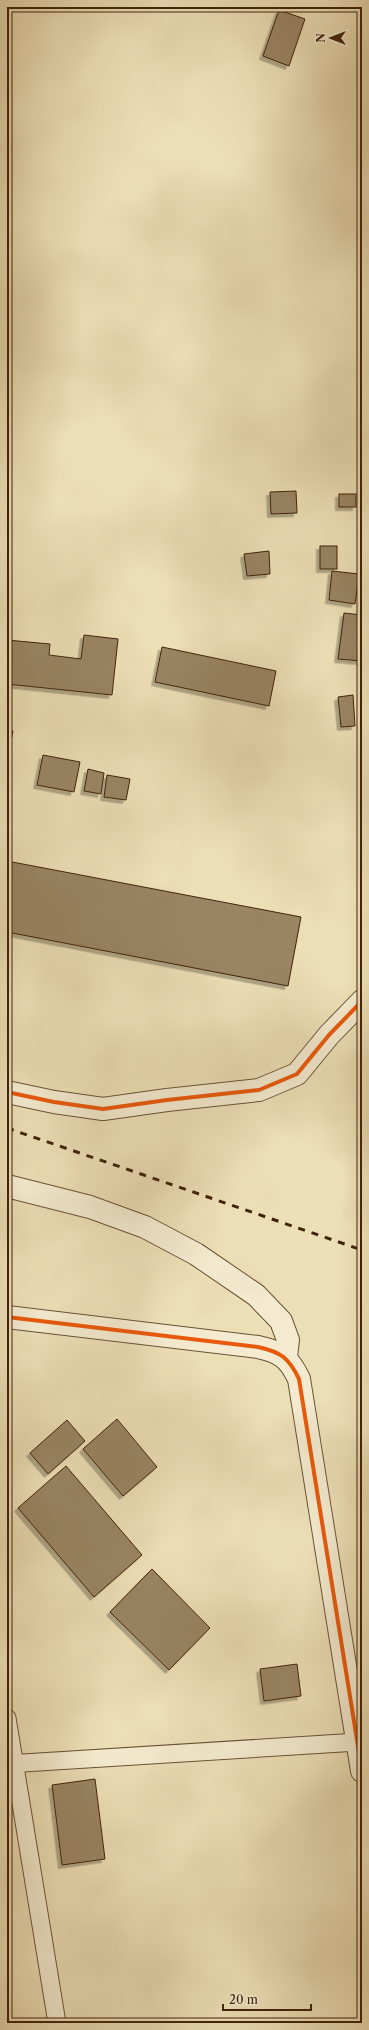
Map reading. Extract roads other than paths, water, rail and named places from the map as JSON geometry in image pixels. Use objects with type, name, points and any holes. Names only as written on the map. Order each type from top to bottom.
[{"type":"street","points":[[7,1092],[54,1102],[103,1109],[259,1090],[297,1074],[329,1035],[362,1001]]},
{"type":"street","points":[[7,1186],[90,1207],[138,1224],[196,1254],[256,1295],[281,1321],[288,1340],[286,1358]]},
{"type":"street","points":[[7,1317],[258,1347],[273,1350],[286,1358],[299,1379],[362,1771]]},
{"type":"lane","points":[[7,1718],[11,1764],[57,2023]]},
{"type":"lane","points":[[11,1764],[358,1742]]},
{"type":"railway","points":[[7,1128],[362,1250]]}]
